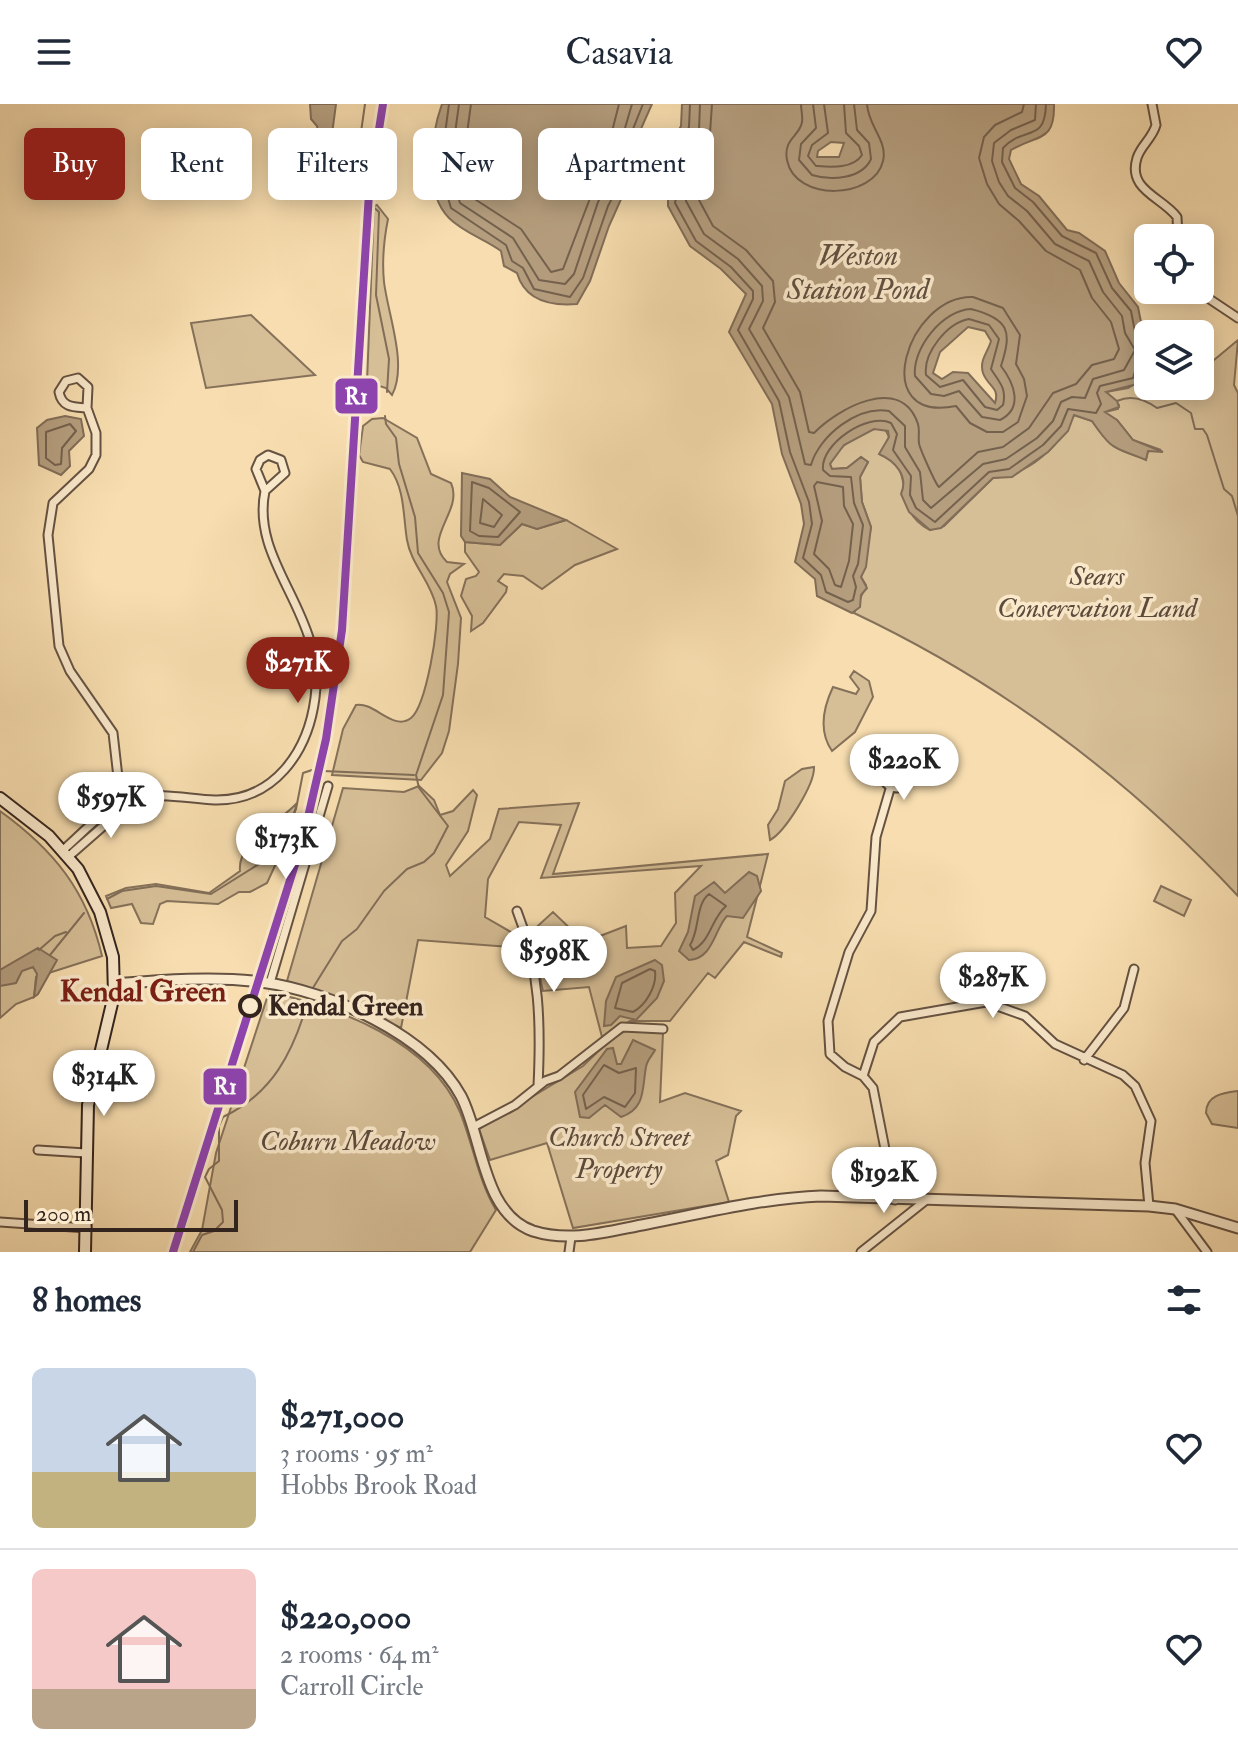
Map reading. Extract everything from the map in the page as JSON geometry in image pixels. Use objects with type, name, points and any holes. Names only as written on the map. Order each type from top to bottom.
[{"type":"main road","points":[[0,798],[66,854],[100,912],[112,950],[115,984],[94,1072],[86,1153],[85,1252]]},
{"type":"street","points":[[1152,104],[1156,125],[1137,158],[1137,179],[1144,190],[1177,217],[1177,224]]},
{"type":"street","points":[[1214,302],[1238,318]]},
{"type":"street","points":[[66,854],[116,815],[121,804],[113,733],[70,671],[59,646],[48,535],[53,503],[95,459],[97,437],[87,408],[89,391],[84,382],[75,378],[63,383],[59,392],[64,403],[87,408]]},
{"type":"street","points":[[121,804],[148,796],[221,800],[247,795],[285,771],[302,744],[314,703],[316,655],[306,624],[265,536],[262,513],[265,491],[257,474],[257,464],[264,457],[273,455],[281,460],[285,473],[265,491]]},
{"type":"street","points":[[890,789],[905,785],[911,777],[911,768],[902,759],[892,759],[884,766],[882,776],[890,789],[876,837],[871,911],[849,952],[828,1021],[830,1054],[845,1067],[863,1076],[873,1088],[895,1200]]},
{"type":"street","points":[[270,983],[328,786]]},
{"type":"street","points":[[517,911],[529,941],[540,1005],[538,1086]]},
{"type":"street","points":[[1084,1060],[1124,1008],[1134,969]]},
{"type":"street","points":[[115,984],[222,980],[270,983],[365,1016],[419,1046],[454,1085],[473,1127],[497,1198],[507,1213],[529,1229],[571,1237],[796,1198],[1149,1206],[1175,1209],[1238,1228]]},
{"type":"street","points":[[863,1076],[874,1042],[900,1017],[986,1002],[1025,1016],[1055,1044],[1084,1060],[1123,1075],[1143,1100],[1151,1121],[1145,1163],[1149,1206]]},
{"type":"street","points":[[473,1127],[515,1105],[538,1086],[559,1076],[622,1027],[663,1029]]},
{"type":"street","points":[[38,1150],[86,1153]]},
{"type":"street","points":[[861,1252],[925,1201]]},
{"type":"street","points":[[1175,1209],[1207,1252]]},
{"type":"street","points":[[0,1222],[87,1228]]},
{"type":"street","points":[[569,1252],[571,1237]]},
{"type":"green space","points":[[377,205],[388,219],[383,274],[398,355],[392,395],[386,388],[367,382],[374,206]]},
{"type":"green space","points":[[251,315],[315,375],[206,388],[191,323]]},
{"type":"green space","name":"Sears Conservation Land","points":[[1238,340],[1234,385],[1238,393],[1238,896],[1153,812],[1060,736],[960,670],[854,613],[866,585],[861,577],[871,527],[862,502],[860,477],[868,462],[861,457],[847,468],[832,469],[830,464],[833,457],[853,439],[870,430],[885,429],[889,437],[881,455],[893,461],[899,469],[910,511],[917,521],[930,530],[944,526],[993,478],[1019,471],[1042,457],[1060,438],[1074,415],[1092,421],[1114,446],[1146,459],[1148,451],[1161,450],[1133,440],[1117,420],[1106,415],[1105,412],[1118,409],[1119,405],[1106,392],[1134,384],[1134,400],[1214,400],[1214,360]]},
{"type":"green space","points":[[383,418],[417,438],[431,474],[451,483],[452,504],[438,543],[440,553],[447,562],[464,564],[450,574],[447,582],[461,618],[449,731],[442,753],[421,780],[332,775],[343,729],[356,705],[370,707],[397,721],[411,718],[422,698],[434,646],[436,606],[409,549],[403,503],[395,477],[390,469],[363,462],[359,455],[363,426],[372,419]]},
{"type":"green space","points":[[566,520],[617,549],[575,565],[542,589],[523,576],[504,574],[498,581],[507,587],[506,592],[483,623],[471,631],[472,616],[461,596],[466,579],[479,572],[465,552],[465,542],[500,545],[522,524],[537,529]]},
{"type":"green space","points":[[854,671],[869,681],[873,697],[855,732],[832,751],[824,728],[827,703],[833,687],[856,694],[859,689],[850,677]]},
{"type":"green space","points":[[814,767],[810,784],[798,807],[770,840],[768,825],[778,809],[785,781],[802,769]]},
{"type":"green space","points":[[419,786],[434,800],[440,815],[453,811],[473,790],[477,795],[468,831],[446,865],[450,876],[490,839],[499,809],[579,803],[553,874],[768,854],[747,937],[782,953],[781,957],[744,942],[715,978],[708,973],[670,1021],[630,1021],[602,1037],[589,987],[543,991],[530,933],[553,912],[577,935],[581,950],[588,948],[587,941],[626,926],[627,948],[661,946],[676,923],[675,893],[701,866],[541,878],[561,825],[519,822],[488,879],[485,917],[523,939],[525,948],[418,940],[401,1028],[287,981],[343,788],[404,792]]},
{"type":"green space","points":[[297,803],[286,842],[267,883],[250,892],[239,892],[218,904],[167,901],[160,904],[153,924],[141,923],[132,904],[111,908],[106,896],[126,888],[156,884],[209,893],[240,871],[241,860],[252,842]]},
{"type":"green space","points":[[0,811],[37,841],[66,874],[87,911],[102,956],[36,977],[34,997],[16,1004],[0,1018]]},
{"type":"green space","points":[[1161,886],[1191,900],[1184,916],[1154,901]]},
{"type":"green space","name":"Coburn Meadow","points":[[269,992],[324,1007],[379,1031],[427,1065],[446,1087],[460,1112],[496,1210],[470,1252],[190,1252],[202,1230],[216,1153]]},
{"type":"green space","name":"Church Street Property","points":[[627,1030],[663,1033],[660,1102],[685,1093],[741,1111],[736,1116],[728,1155],[716,1161],[729,1202],[573,1228],[547,1143],[490,1160],[479,1129],[583,1066],[610,1040]]},
{"type":"green space","points":[[1238,1091],[1238,1128],[1212,1124],[1206,1113],[1209,1102],[1221,1094]]},
{"type":"water","points":[[310,104],[336,104],[333,128],[317,128],[311,119]]},
{"type":"water","points":[[442,104],[652,104],[641,128],[538,128],[538,200],[621,200],[590,281],[577,304],[558,304],[533,296],[517,273],[504,266],[501,251],[455,223],[438,200],[522,200],[522,128],[436,128]]},
{"type":"water","name":"Weston Station Pond","points":[[682,104],[1054,104],[1052,125],[1048,131],[1011,150],[1009,159],[1021,184],[1039,196],[1067,230],[1079,233],[1105,251],[1119,283],[1138,307],[1141,320],[1134,320],[1134,385],[1106,392],[1117,401],[1119,407],[1105,412],[1117,420],[1133,440],[1163,452],[1148,451],[1146,460],[1120,450],[1105,438],[1092,421],[1074,415],[1068,431],[1048,452],[1012,477],[993,478],[941,528],[930,530],[909,512],[901,494],[903,481],[899,470],[879,454],[889,437],[888,431],[874,429],[844,445],[830,464],[832,469],[847,468],[861,457],[868,462],[860,477],[862,502],[871,527],[866,567],[861,577],[867,588],[861,595],[860,607],[852,613],[817,596],[815,579],[795,562],[804,524],[801,504],[782,454],[772,404],[729,332],[746,294],[721,269],[690,246],[668,206],[668,200],[714,200],[714,128],[680,128]],"holes":[[[831,142],[844,143],[839,157],[817,157],[818,151]],[[968,327],[985,331],[991,341],[982,368],[985,378],[995,390],[995,403],[968,373],[953,372],[942,379],[933,373],[940,352]]]},
{"type":"water","points":[[65,416],[81,419],[84,436],[69,451],[70,466],[61,475],[39,465],[37,428],[47,420]]},
{"type":"water","points":[[462,473],[490,479],[510,497],[566,520],[537,529],[522,524],[500,545],[465,542],[461,536]]},
{"type":"water","points":[[749,872],[757,876],[761,891],[743,918],[727,916],[703,955],[689,960],[679,951],[688,932],[695,896],[714,882],[725,893]]},
{"type":"water","points":[[38,948],[57,960],[38,994],[34,997],[37,974],[33,967],[22,971],[16,983],[0,986],[0,970]]},
{"type":"water","points":[[655,960],[662,965],[664,981],[657,998],[636,1020],[620,1016],[611,1025],[604,1026],[606,1001],[616,977]]},
{"type":"water","points":[[633,1040],[655,1050],[647,1065],[643,1090],[635,1109],[621,1117],[605,1105],[589,1118],[580,1117],[575,1092],[607,1049],[613,1048],[617,1064],[621,1064]]},
{"type":"waterway","points":[[362,128],[365,104]]},
{"type":"waterway","points":[[370,204],[379,212],[376,295],[389,359],[387,392]]},
{"type":"waterway","points":[[1117,401],[1138,399],[1157,408],[1176,403],[1191,413],[1195,429],[1203,429],[1207,435],[1224,489],[1232,496],[1238,516]]},
{"type":"waterway","points":[[311,991],[342,941],[357,929],[384,891],[407,869],[424,862],[434,853],[448,826],[419,788],[416,775],[443,695],[449,612],[443,593],[418,553],[415,517],[399,464],[396,438],[386,424],[385,416]]},
{"type":"waterway","points":[[107,899],[122,891],[156,886],[211,894],[275,854],[296,809],[303,773],[312,770]]},
{"type":"waterway","points":[[323,771],[414,775]]},
{"type":"waterway","points":[[50,955],[84,913]]},
{"type":"waterway","points":[[39,950],[55,936],[66,932]]},
{"type":"waterway","points":[[193,1252],[202,1235],[214,1231],[223,1222],[222,1210],[205,1177],[219,1161],[219,1126],[223,1117],[255,1096],[278,1070],[295,1038],[308,1001]]},
{"type":"transit line","name":"R1","points":[[173,1252],[303,839],[326,739],[342,630],[369,193],[383,104]]},
{"type":"place","name":"Kendal Green","points":[[250,1006]]},
{"type":"district","name":"Kendal Green","points":[[143,991]]}]
